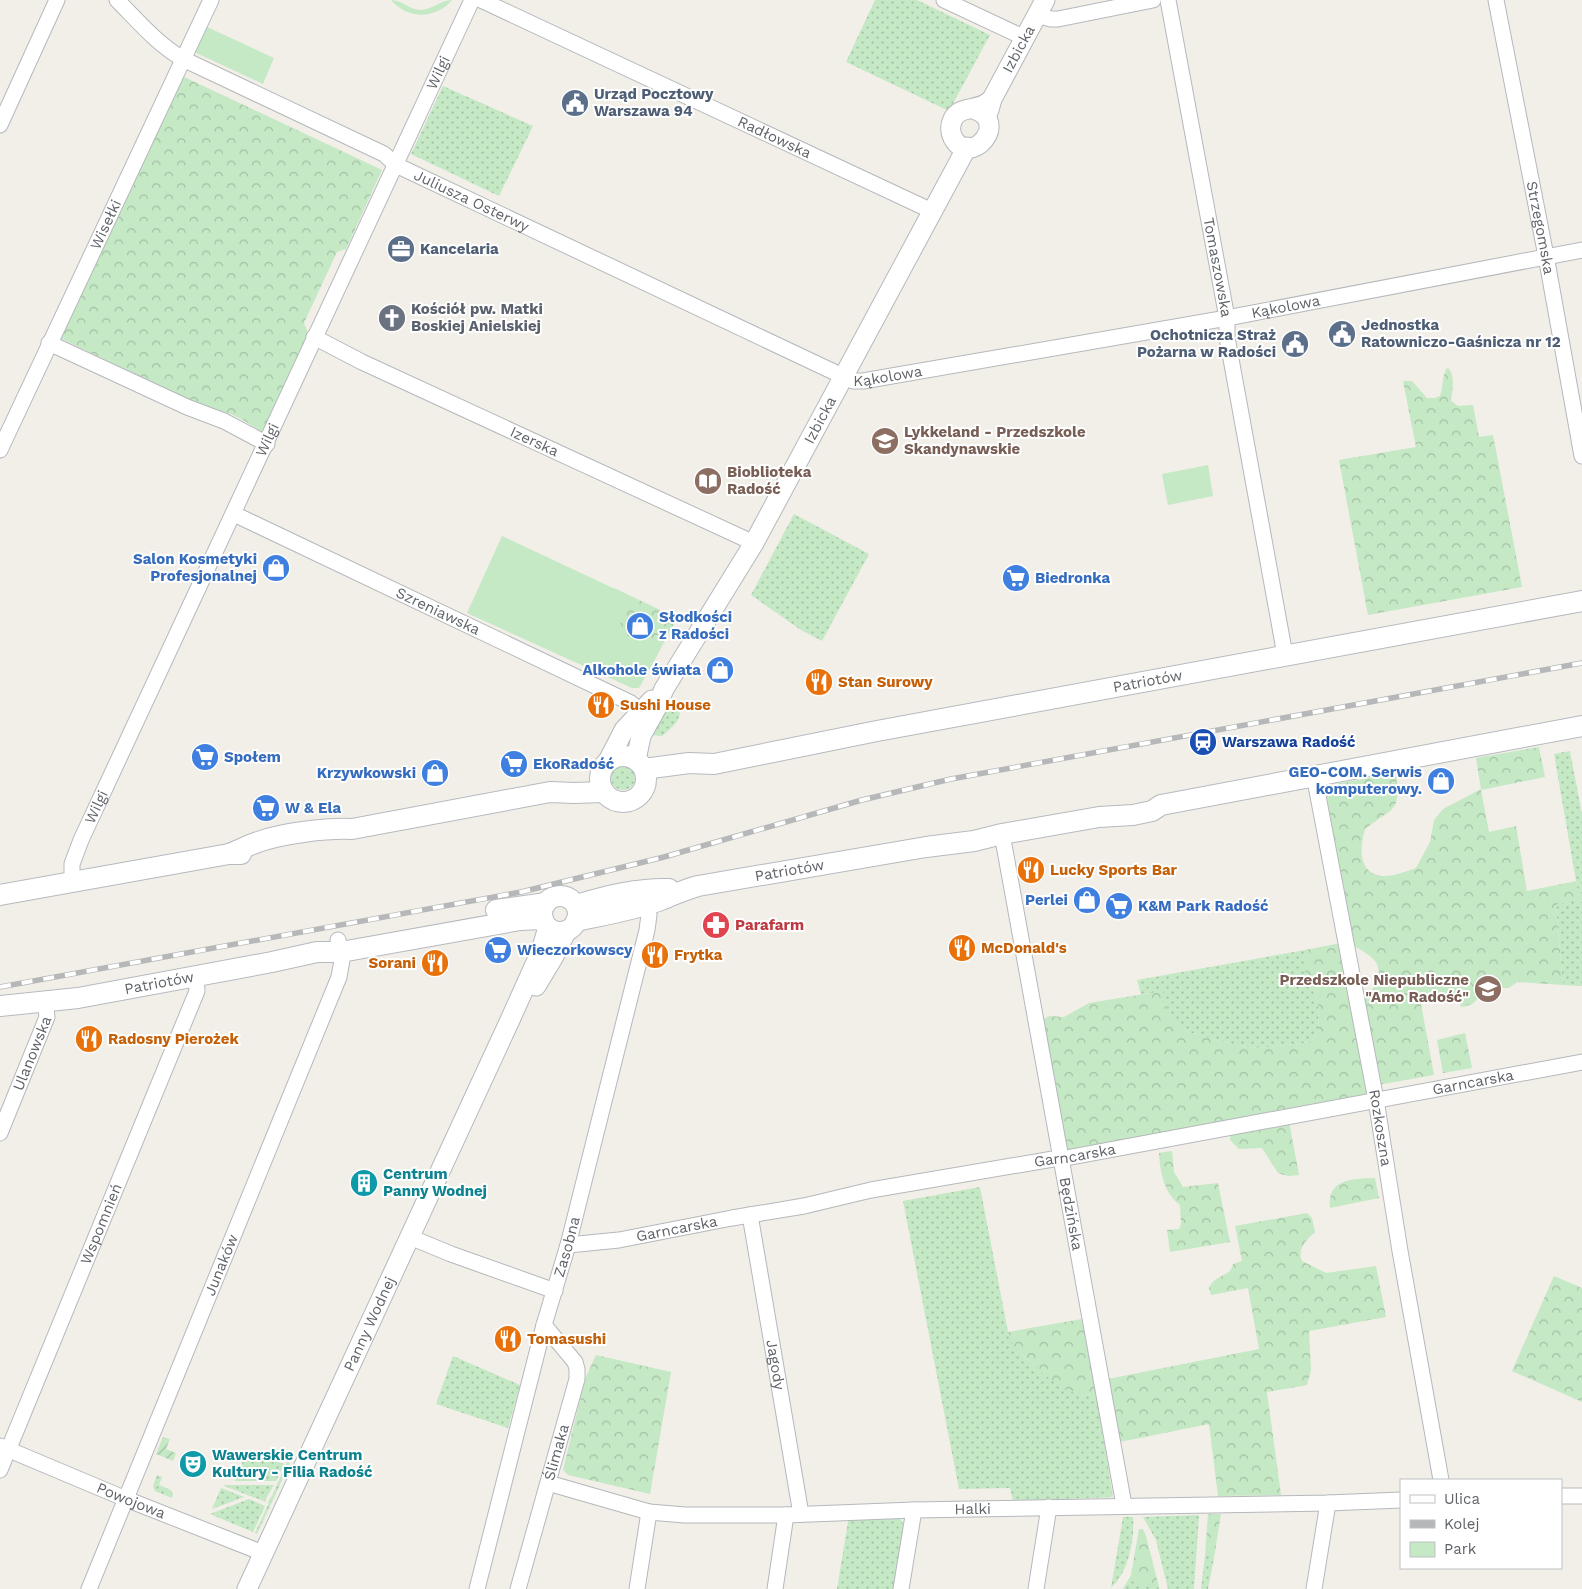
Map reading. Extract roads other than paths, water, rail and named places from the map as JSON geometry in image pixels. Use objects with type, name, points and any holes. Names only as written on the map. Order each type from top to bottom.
[{"type":"main road","name":"Patriotów","points":[[641,772],[689,763],[714,764],[878,731],[1582,601]]},
{"type":"main road","name":"Patriotów","points":[[559,917],[610,895],[657,889],[682,890],[926,847],[965,831],[1002,834],[1098,817],[1129,802],[1149,799],[1161,805],[1582,726]]},
{"type":"main road","points":[[550,792],[604,766],[619,756],[629,756],[641,772],[636,797],[626,802],[615,801],[604,792],[600,784],[604,766]]},
{"type":"main road","points":[[0,895],[229,854],[260,841],[334,828],[352,829],[550,792],[604,792]]},
{"type":"main road","name":"Patriotów","points":[[0,1006],[78,998],[272,962],[340,946],[371,931],[518,906],[559,917],[646,905],[662,900],[682,890]]},
{"type":"street","points":[[0,125],[57,0]]},
{"type":"street","name":"Juliusza Osterwy","points":[[117,0],[154,38],[183,59],[384,154],[396,165],[843,377]]},
{"type":"street","name":"Wisełki","points":[[0,450],[211,0]]},
{"type":"street","name":"Wilgi","points":[[72,882],[72,864],[81,840],[267,444],[314,337],[472,0]]},
{"type":"street","name":"Radłowska","points":[[481,0],[932,211]]},
{"type":"street","points":[[944,0],[1025,38]]},
{"type":"street","points":[[1041,8],[1051,19],[1058,19],[1153,0]]},
{"type":"street","name":"Tomaszowska","points":[[1168,0],[1227,318],[1227,337],[1286,655]]},
{"type":"street","name":"Strzegomska","points":[[1496,0],[1546,256],[1582,456]]},
{"type":"street","name":"Izbicka","points":[[979,114],[992,100],[1041,8]]},
{"type":"street","points":[[963,110],[979,114],[988,124],[986,137],[977,146],[967,147],[955,141],[951,125],[957,114],[963,110]]},
{"type":"street","name":"Izbicka","points":[[641,772],[641,736],[656,709],[664,689],[754,543],[967,147]]},
{"type":"street","name":"Kąkolowa","points":[[843,377],[854,381],[863,381],[1227,318],[1582,250]]},
{"type":"street","name":"Izerska","points":[[314,337],[362,362],[754,543]]},
{"type":"street","points":[[49,343],[187,407],[224,421],[267,444]]},
{"type":"street","name":"Szreniawska","points":[[234,514],[476,631],[631,703],[640,711]]},
{"type":"street","name":"Izbicka","points":[[604,766],[624,730],[640,711],[664,689]]},
{"type":"street","name":"Rozkoszna","points":[[1314,776],[1376,1100],[1441,1479]]},
{"type":"street","name":"Będzińska","points":[[1002,834],[1124,1505]]},
{"type":"street","name":"Zasobna","points":[[476,1589],[544,1325],[568,1244],[647,930],[649,915],[646,905]]},
{"type":"street","name":"Panny Wodnej","points":[[247,1589],[541,951],[559,917]]},
{"type":"street","name":"Junaków","points":[[89,1589],[339,977],[342,960],[340,946]]},
{"type":"street","name":"Wspomnień","points":[[0,1470],[4,1447],[197,991],[196,976]]},
{"type":"street","name":"Ulanowska","points":[[0,1134],[48,1018],[45,1001]]},
{"type":"street","name":"Garncarska","points":[[568,1244],[619,1240],[804,1206],[871,1190],[1061,1159],[1582,1062]]},
{"type":"street","name":"Jagody","points":[[750,1215],[794,1515],[776,1589]]},
{"type":"street","points":[[410,1237],[451,1254],[555,1291]]},
{"type":"street","name":"Ślimaka","points":[[518,1589],[577,1379],[575,1362],[544,1325]]},
{"type":"street","name":"Powojowa","points":[[4,1447],[126,1499],[263,1553]]},
{"type":"street","name":"Halki","points":[[548,1483],[650,1512],[685,1515],[794,1515],[914,1510],[1400,1500]]},
{"type":"street","points":[[1562,1496],[1582,1496]]},
{"type":"street","points":[[1314,1589],[1328,1503]]},
{"type":"street","points":[[1036,1589],[1049,1507]]},
{"type":"street","points":[[901,1589],[914,1510]]},
{"type":"street","points":[[638,1589],[650,1512]]},
{"type":"railway","points":[[0,987],[521,892],[664,857],[862,800],[951,779],[1582,663]]},
{"type":"place","name":"Urząd Pocztowy Warszawa 94","points":[[575,103]]},
{"type":"place","name":"Kancelaria","points":[[401,249]]},
{"type":"place","name":"Kościół pw. Matki Boskiej Anielskiej","points":[[392,318]]},
{"type":"place","name":"Jednostka Ratowniczo-Gaśnicza nr 12","points":[[1342,334]]},
{"type":"place","name":"Ochotnicza Straż Pożarna w Radości","points":[[1295,344]]},
{"type":"place","name":"Lykkeland - Przedszkole Skandynawskie","points":[[885,441]]},
{"type":"place","name":"Bioblioteka Radość","points":[[708,481]]},
{"type":"place","name":"Salon Kosmetyki Profesjonalnej","points":[[276,568]]},
{"type":"place","name":"Biedronka","points":[[1016,578]]},
{"type":"place","name":"Słodkości z Radości","points":[[640,626]]},
{"type":"place","name":"Alkohole świata","points":[[720,670]]},
{"type":"place","name":"Stan Surowy","points":[[819,682]]},
{"type":"place","name":"Sushi House","points":[[601,705]]},
{"type":"place","name":"Warszawa Radość","points":[[1203,742]]},
{"type":"place","name":"Społem","points":[[205,757]]},
{"type":"place","name":"EkoRadość","points":[[514,764]]},
{"type":"place","name":"Krzywkowski","points":[[435,773]]},
{"type":"place","name":"GEO-COM. Serwis komputerowy.","points":[[1441,781]]},
{"type":"place","name":"W & Ela","points":[[266,808]]},
{"type":"place","name":"Lucky Sports Bar","points":[[1031,870]]},
{"type":"place","name":"Perlei","points":[[1087,900]]},
{"type":"place","name":"K&M Park Radość","points":[[1119,906]]},
{"type":"place","name":"Parafarm","points":[[716,925]]},
{"type":"place","name":"McDonald's","points":[[962,948]]},
{"type":"place","name":"Wieczorkowscy","points":[[498,950]]},
{"type":"place","name":"Frytka","points":[[655,955]]},
{"type":"place","name":"Sorani","points":[[435,963]]},
{"type":"place","name":"Przedszkole Niepubliczne \"Amo Radość\"","points":[[1488,989]]},
{"type":"place","name":"Radosny Pierożek","points":[[89,1039]]},
{"type":"place","name":"Centrum Panny Wodnej","points":[[364,1183]]},
{"type":"place","name":"Tomasushi","points":[[508,1339]]},
{"type":"place","name":"Wawerskie Centrum Kultury - Filia Radość","points":[[193,1464]]}]
